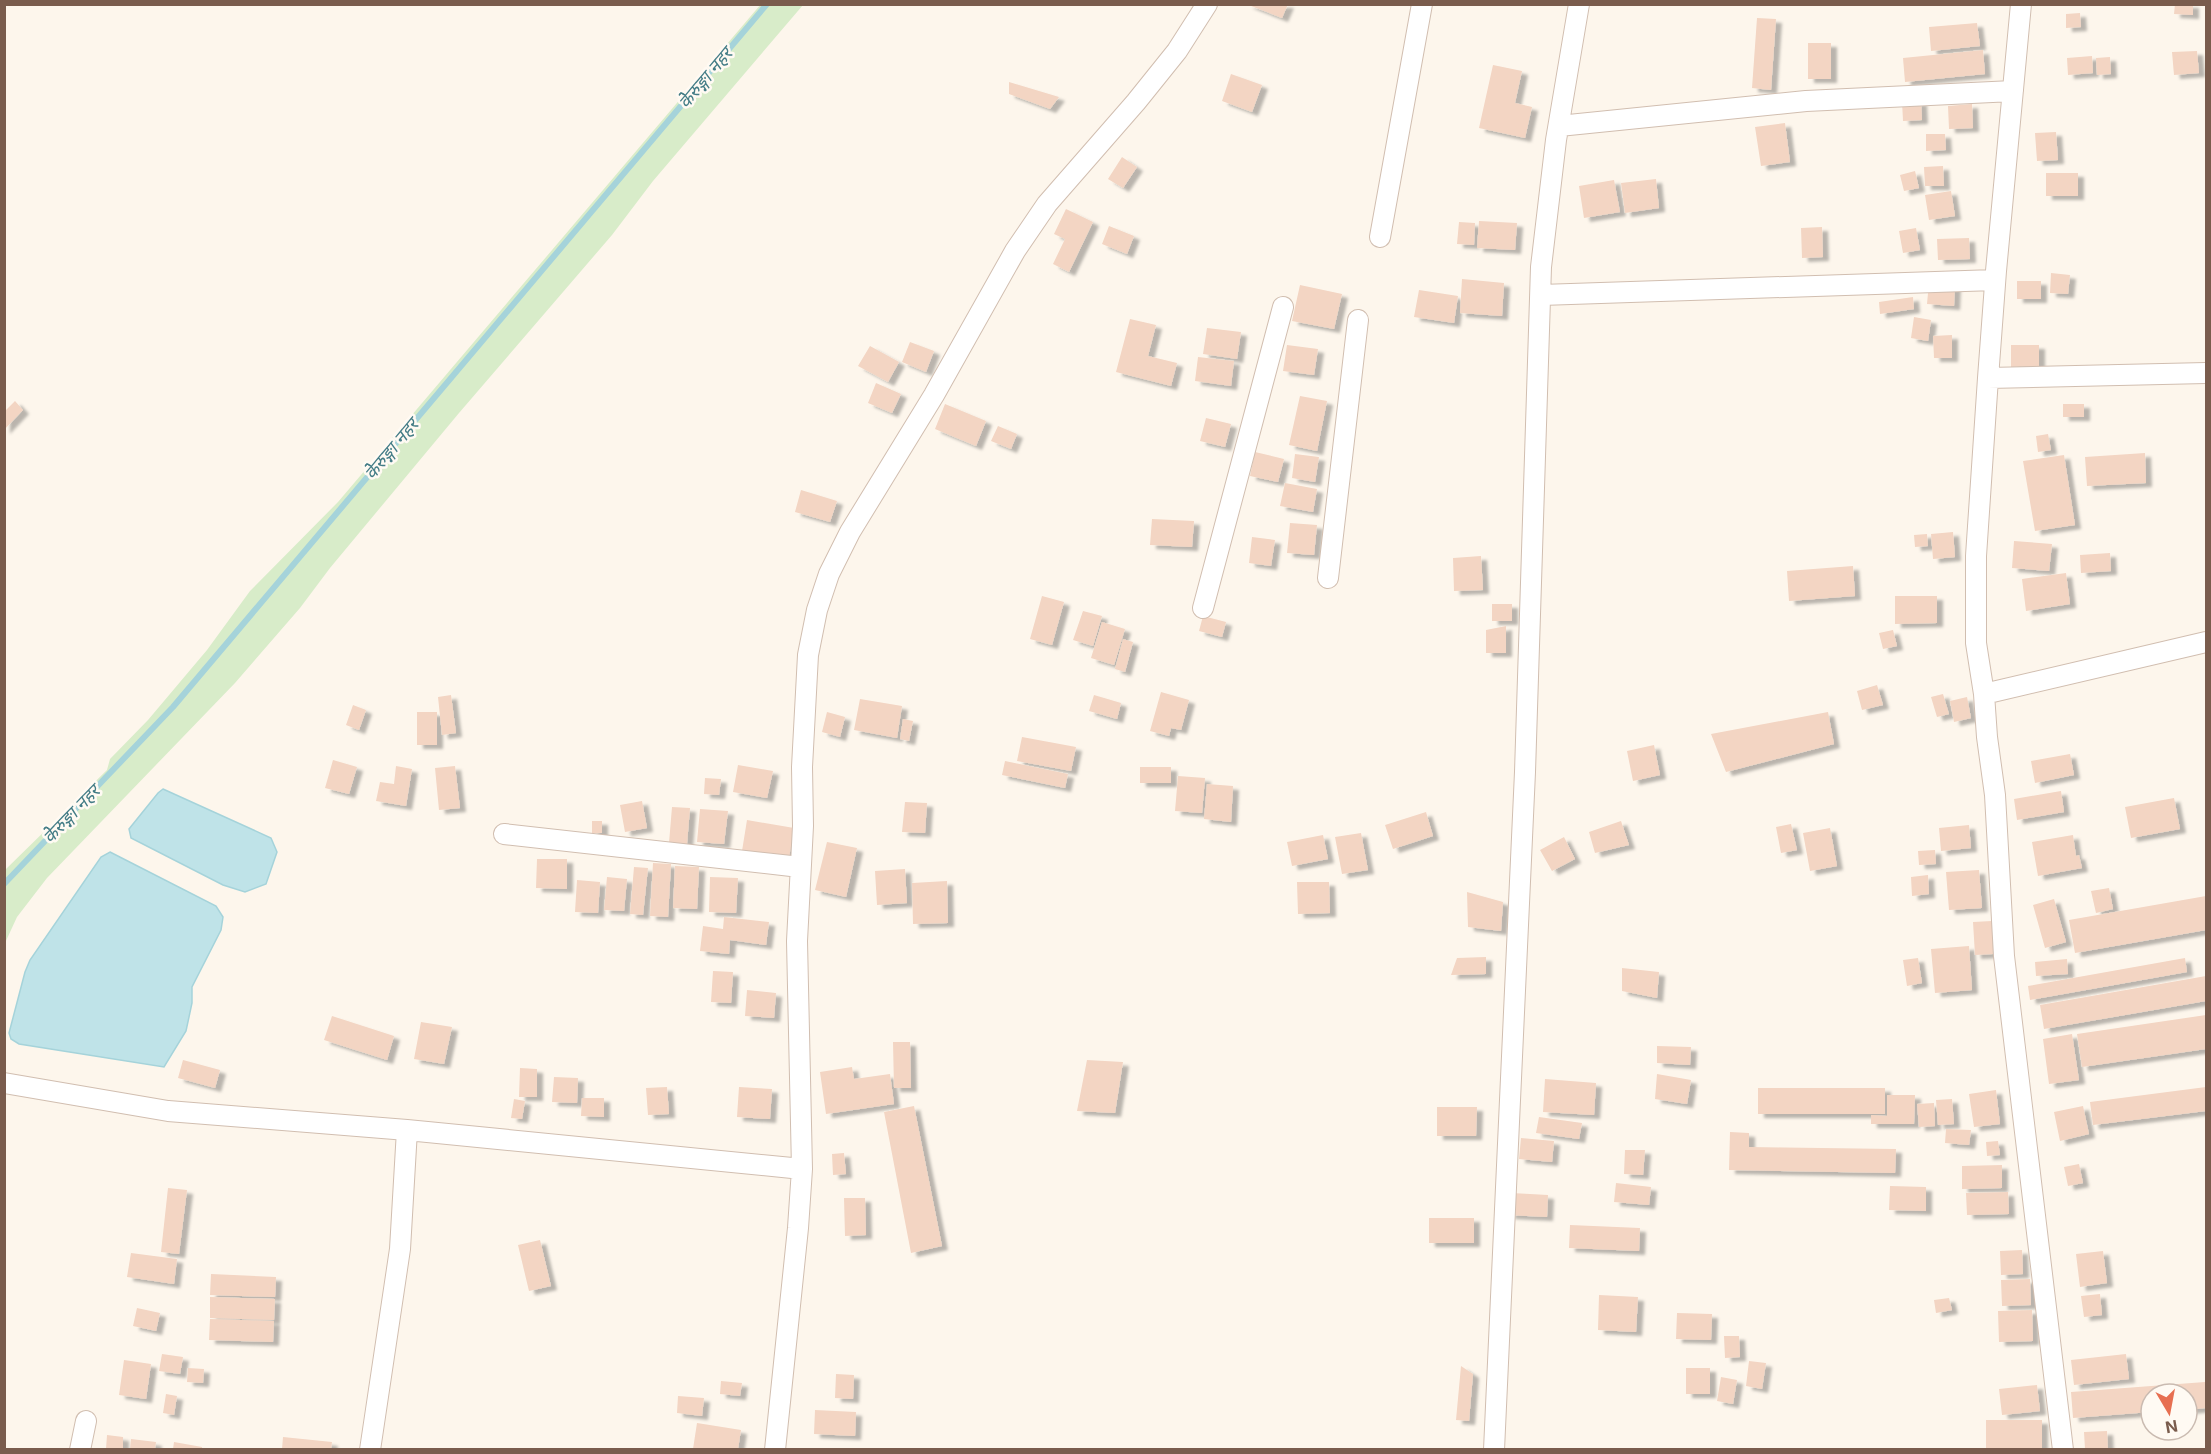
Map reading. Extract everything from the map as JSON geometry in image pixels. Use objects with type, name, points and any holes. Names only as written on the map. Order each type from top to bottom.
[{"type":"street","points":[[775,1449],[802,1169],[797,941],[808,656],[817,610],[829,574],[850,532],[934,394],[1021,242],[1047,204],[1177,51],[1207,4]]},
{"type":"street","points":[[1380,237],[1422,4]]},
{"type":"street","points":[[1494,1449],[1523,819],[1541,267],[1559,126],[1580,4]]},
{"type":"street","points":[[2022,4],[1995,280],[1976,556],[1976,643],[1995,795],[2004,956],[2063,1449]]},
{"type":"street","points":[[1559,126],[1806,101],[2013,92]]},
{"type":"street","points":[[1541,295],[1995,280]]},
{"type":"street","points":[[1203,608],[1283,307]]},
{"type":"street","points":[[1328,578],[1358,320]]},
{"type":"street","points":[[1988,378],[2206,373]]},
{"type":"street","points":[[1984,694],[2206,642]]},
{"type":"street","points":[[504,834],[800,867]]},
{"type":"street","points":[[4,1083],[168,1111],[406,1130],[802,1169]]},
{"type":"street","points":[[370,1449],[400,1249],[406,1130]]},
{"type":"street","points":[[80,1449],[86,1421]]},
{"type":"green space","points":[[761,4],[803,5],[653,181],[612,235],[459,413],[330,568],[300,608],[235,683],[47,878],[17,917],[5,943],[5,870],[107,770],[110,759],[148,720],[207,650],[250,591],[338,502]]},
{"type":"water","points":[[163,789],[271,838],[277,852],[266,884],[245,892],[223,885],[131,838],[129,829]]},
{"type":"water","points":[[110,852],[216,906],[223,917],[221,930],[192,987],[192,1003],[186,1031],[164,1067],[19,1044],[11,1039],[9,1033],[30,960],[101,857]]},
{"type":"building","points":[[1246,4],[1288,4],[1282,18]]},
{"type":"building","points":[[2175,4],[2193,4],[2193,15],[2174,14]]},
{"type":"building","points":[[2080,13],[2081,27],[2066,28],[2066,14]]},
{"type":"building","points":[[1757,18],[1776,19],[1771,90],[1752,88]]},
{"type":"building","points":[[1977,23],[1980,46],[1931,51],[1929,27]]},
{"type":"building","points":[[1808,43],[1831,43],[1831,79],[1808,79]]},
{"type":"building","points":[[1983,50],[1985,74],[1905,82],[1903,58]]},
{"type":"building","points":[[2197,51],[2199,73],[2174,75],[2172,52]]},
{"type":"building","points":[[2092,56],[2093,73],[2068,75],[2067,58]]},
{"type":"building","points":[[2110,57],[2111,74],[2097,75],[2096,58]]},
{"type":"building","points":[[1493,65],[1522,71],[1515,103],[1532,107],[1525,138],[1479,128]]},
{"type":"building","points":[[1231,74],[1262,85],[1252,112],[1222,101]]},
{"type":"building","points":[[1009,82],[1059,97],[1050,109],[1009,94]]},
{"type":"building","points":[[1902,101],[1921,101],[1922,120],[1903,121]]},
{"type":"building","points":[[1972,104],[1973,128],[1949,129],[1948,106]]},
{"type":"building","points":[[1785,123],[1790,162],[1761,166],[1755,127]]},
{"type":"building","points":[[2056,132],[2058,160],[2037,161],[2035,133]]},
{"type":"building","points":[[1926,134],[1945,134],[1946,150],[1926,151]]},
{"type":"building","points":[[1122,157],[1137,167],[1123,188],[1108,179]]},
{"type":"building","points":[[1943,166],[1944,186],[1925,186],[1924,167]]},
{"type":"building","points":[[1915,171],[1919,188],[1904,191],[1900,175]]},
{"type":"building","points":[[2046,173],[2078,173],[2078,196],[2046,196]]},
{"type":"building","points":[[1656,179],[1659,208],[1625,213],[1621,183]]},
{"type":"building","points":[[1614,180],[1620,212],[1584,218],[1579,186]]},
{"type":"building","points":[[1951,191],[1955,216],[1929,220],[1925,195]]},
{"type":"building","points":[[1066,209],[1093,222],[1069,272],[1053,264],[1065,239],[1054,234]]},
{"type":"building","points":[[1479,221],[1517,223],[1515,250],[1477,248]]},
{"type":"building","points":[[1459,222],[1475,223],[1474,245],[1457,244]]},
{"type":"building","points":[[1109,226],[1134,236],[1127,254],[1102,244]]},
{"type":"building","points":[[1822,227],[1823,257],[1802,258],[1801,228]]},
{"type":"building","points":[[1916,228],[1920,250],[1903,253],[1899,231]]},
{"type":"building","points":[[1969,238],[1970,259],[1938,260],[1937,239]]},
{"type":"building","points":[[2051,273],[2070,275],[2068,294],[2050,293]]},
{"type":"building","points":[[1462,279],[1504,283],[1502,316],[1460,313]]},
{"type":"building","points":[[2017,281],[2041,281],[2041,299],[2017,299]]},
{"type":"building","points":[[1929,282],[1955,283],[1954,306],[1927,304]]},
{"type":"building","points":[[1300,285],[1342,294],[1334,329],[1292,321]]},
{"type":"building","points":[[1419,290],[1458,296],[1454,323],[1414,317]]},
{"type":"building","points":[[1913,297],[1914,309],[1880,314],[1879,302]]},
{"type":"building","points":[[1914,317],[1931,320],[1928,341],[1911,338]]},
{"type":"building","points":[[1130,319],[1156,325],[1148,356],[1177,363],[1171,386],[1116,372]]},
{"type":"building","points":[[1207,328],[1241,332],[1237,359],[1203,354]]},
{"type":"building","points":[[1952,335],[1952,358],[1934,358],[1933,336]]},
{"type":"building","points":[[910,342],[934,351],[926,372],[902,362]]},
{"type":"building","points":[[1287,345],[1318,349],[1314,375],[1283,371]]},
{"type":"building","points":[[2011,345],[2039,345],[2039,366],[2011,367]]},
{"type":"building","points":[[870,346],[899,362],[888,382],[858,366]]},
{"type":"building","points":[[1198,357],[1234,361],[1231,386],[1195,381]]},
{"type":"building","points":[[876,383],[901,394],[892,413],[868,403]]},
{"type":"building","points":[[1300,396],[1327,401],[1317,451],[1289,445]]},
{"type":"building","points":[[15,401],[23,410],[4,430],[4,412]]},
{"type":"building","points":[[945,404],[986,421],[976,446],[935,429]]},
{"type":"building","points":[[2063,404],[2084,404],[2084,417],[2063,417]]},
{"type":"building","points":[[1206,418],[1231,424],[1225,447],[1200,441]]},
{"type":"building","points":[[998,426],[1017,434],[1011,449],[991,441]]},
{"type":"building","points":[[2048,434],[2051,450],[2038,452],[2036,436]]},
{"type":"building","points":[[1255,452],[1284,459],[1278,482],[1250,476]]},
{"type":"building","points":[[2145,453],[2146,483],[2087,486],[2085,457]]},
{"type":"building","points":[[1295,454],[1319,457],[1315,482],[1292,478]]},
{"type":"building","points":[[2064,455],[2075,525],[2035,531],[2023,461]]},
{"type":"building","points":[[1285,483],[1317,489],[1313,512],[1280,506]]},
{"type":"building","points":[[801,490],[837,501],[830,522],[795,512]]},
{"type":"building","points":[[1152,519],[1194,521],[1192,547],[1150,545]]},
{"type":"building","points":[[1290,523],[1317,525],[1314,555],[1287,553]]},
{"type":"building","points":[[1953,532],[1955,557],[1933,559],[1931,534]]},
{"type":"building","points":[[1927,534],[1928,546],[1915,547],[1914,535]]},
{"type":"building","points":[[1252,537],[1275,540],[1271,566],[1249,563]]},
{"type":"building","points":[[2014,541],[2052,544],[2049,571],[2012,568]]},
{"type":"building","points":[[2110,553],[2111,571],[2081,573],[2080,555]]},
{"type":"building","points":[[1481,556],[1483,590],[1454,591],[1453,558]]},
{"type":"building","points":[[1853,566],[1855,596],[1789,601],[1787,571]]},
{"type":"building","points":[[2066,573],[2070,604],[2026,611],[2022,579]]},
{"type":"building","points":[[1042,596],[1064,602],[1052,645],[1030,639]]},
{"type":"building","points":[[1895,596],[1937,596],[1937,623],[1895,624]]},
{"type":"building","points":[[1492,604],[1512,604],[1512,621],[1492,621]]},
{"type":"building","points":[[1083,611],[1102,616],[1093,646],[1073,640]]},
{"type":"building","points":[[1203,616],[1226,622],[1222,637],[1199,631]]},
{"type":"building","points":[[1102,622],[1125,629],[1114,665],[1091,658]]},
{"type":"building","points":[[1506,626],[1506,653],[1486,653],[1486,630]]},
{"type":"building","points":[[1893,630],[1897,646],[1883,649],[1879,633]]},
{"type":"building","points":[[1123,639],[1133,642],[1125,672],[1115,669]]},
{"type":"building","points":[[1877,685],[1883,705],[1862,710],[1857,691]]},
{"type":"building","points":[[1161,692],[1189,700],[1181,730],[1171,728],[1169,736],[1150,731]]},
{"type":"building","points":[[1943,694],[1949,714],[1937,717],[1931,697]]},
{"type":"building","points":[[451,695],[456,733],[442,735],[438,697]]},
{"type":"building","points":[[1094,695],[1121,703],[1117,719],[1089,711]]},
{"type":"building","points":[[1967,697],[1971,718],[1954,722],[1950,701]]},
{"type":"building","points":[[860,699],[902,706],[897,738],[854,730]]},
{"type":"building","points":[[353,705],[366,710],[359,730],[346,725]]},
{"type":"building","points":[[417,712],[437,712],[437,745],[417,745]]},
{"type":"building","points":[[827,712],[845,717],[840,737],[822,732]]},
{"type":"building","points":[[1828,712],[1834,744],[1726,772],[1711,734]]},
{"type":"building","points":[[903,719],[913,721],[909,741],[900,739]]},
{"type":"building","points":[[1022,737],[1076,747],[1071,771],[1017,761]]},
{"type":"building","points":[[1654,745],[1660,775],[1633,781],[1627,751]]},
{"type":"building","points":[[2070,754],[2074,775],[2035,783],[2031,761]]},
{"type":"building","points":[[333,760],[357,767],[349,794],[325,788]]},
{"type":"building","points":[[1005,761],[1068,774],[1065,788],[1002,775]]},
{"type":"building","points":[[738,765],[773,771],[767,798],[733,792]]},
{"type":"building","points":[[396,766],[412,769],[406,806],[376,801],[380,782],[394,784]]},
{"type":"building","points":[[455,766],[460,808],[439,810],[435,768]]},
{"type":"building","points":[[1140,767],[1171,767],[1171,783],[1140,783]]},
{"type":"building","points":[[1178,776],[1205,778],[1202,813],[1175,811]]},
{"type":"building","points":[[705,778],[721,779],[719,795],[704,794]]},
{"type":"building","points":[[1207,784],[1233,786],[1231,822],[1204,819]]},
{"type":"building","points":[[2061,791],[2064,812],[2017,820],[2014,799]]},
{"type":"building","points":[[2174,798],[2180,829],[2131,838],[2125,807]]},
{"type":"building","points":[[642,801],[647,828],[625,832],[620,805]]},
{"type":"building","points":[[905,802],[927,803],[925,833],[902,832]]},
{"type":"building","points":[[672,807],[690,808],[687,844],[669,843]]},
{"type":"building","points":[[700,809],[728,811],[724,844],[697,842]]},
{"type":"building","points":[[1426,812],[1433,836],[1393,849],[1385,825]]},
{"type":"building","points":[[747,820],[794,828],[789,858],[742,851]]},
{"type":"building","points":[[592,821],[602,821],[602,833],[592,833]]},
{"type":"building","points":[[1621,821],[1629,845],[1595,853],[1589,832]]},
{"type":"building","points":[[1791,824],[1797,850],[1781,853],[1776,827]]},
{"type":"building","points":[[1969,825],[1971,848],[1941,851],[1939,828]]},
{"type":"building","points":[[1830,828],[1837,866],[1810,871],[1803,833]]},
{"type":"building","points":[[1361,833],[1368,870],[1342,874],[1335,837]]},
{"type":"building","points":[[1323,835],[1328,859],[1292,866],[1287,842]]},
{"type":"building","points":[[2073,835],[2076,856],[2079,855],[2082,868],[2038,876],[2032,842]]},
{"type":"building","points":[[1564,837],[1575,859],[1552,871],[1540,850]]},
{"type":"building","points":[[827,842],[857,848],[846,897],[815,890]]},
{"type":"building","points":[[1935,850],[1936,864],[1919,865],[1918,851]]},
{"type":"building","points":[[537,859],[567,859],[567,889],[536,888]]},
{"type":"building","points":[[653,863],[671,864],[668,917],[650,916]]},
{"type":"building","points":[[675,866],[699,867],[697,909],[673,908]]},
{"type":"building","points":[[634,867],[648,868],[643,915],[630,914]]},
{"type":"building","points":[[905,869],[907,903],[877,905],[875,871]]},
{"type":"building","points":[[1979,870],[1982,908],[1949,910],[1946,872]]},
{"type":"building","points":[[1928,875],[1929,894],[1912,896],[1911,877]]},
{"type":"building","points":[[607,877],[627,879],[624,911],[604,910]]},
{"type":"building","points":[[710,877],[738,878],[736,913],[709,912]]},
{"type":"building","points":[[577,880],[600,882],[598,913],[575,912]]},
{"type":"building","points":[[947,881],[948,923],[913,924],[912,883]]},
{"type":"building","points":[[1297,882],[1329,882],[1330,913],[1298,914]]},
{"type":"building","points":[[2109,888],[2113,909],[2096,913],[2091,891]]},
{"type":"building","points":[[1467,892],[1503,902],[1501,931],[1468,927]]},
{"type":"building","points":[[2206,896],[2206,930],[2075,953],[2069,920]]},
{"type":"building","points":[[2054,899],[2066,942],[2045,948],[2033,905]]},
{"type":"building","points":[[724,917],[769,922],[766,945],[730,940],[729,954],[700,951],[703,926],[723,929]]},
{"type":"building","points":[[1992,921],[1993,954],[1975,955],[1973,922]]},
{"type":"building","points":[[1969,946],[1972,990],[1935,993],[1931,949]]},
{"type":"building","points":[[1486,957],[1486,974],[1451,975],[1457,958]]},
{"type":"building","points":[[1918,958],[1922,983],[1907,986],[1903,960]]},
{"type":"building","points":[[2185,958],[2187,972],[2030,1000],[2028,986]]},
{"type":"building","points":[[2067,959],[2068,974],[2036,976],[2035,962]]},
{"type":"building","points":[[1622,968],[1659,972],[1657,998],[1622,991]]},
{"type":"building","points":[[713,971],[733,972],[731,1003],[711,1002]]},
{"type":"building","points":[[2206,976],[2206,1001],[2044,1029],[2040,1005]]},
{"type":"building","points":[[747,990],[776,993],[774,1018],[745,1016]]},
{"type":"building","points":[[2206,1015],[2206,1049],[2082,1067],[2077,1034]]},
{"type":"building","points":[[332,1016],[394,1036],[387,1060],[324,1040]]},
{"type":"building","points":[[421,1022],[452,1027],[444,1064],[414,1059]]},
{"type":"building","points":[[2072,1034],[2079,1080],[2049,1084],[2043,1039]]},
{"type":"building","points":[[893,1042],[910,1042],[911,1088],[894,1088]]},
{"type":"building","points":[[1657,1046],[1691,1047],[1690,1065],[1657,1063]]},
{"type":"building","points":[[183,1060],[220,1070],[215,1088],[178,1078]]},
{"type":"building","points":[[1087,1060],[1123,1062],[1115,1113],[1077,1111]]},
{"type":"building","points":[[852,1067],[854,1079],[890,1074],[894,1104],[826,1114],[820,1072]]},
{"type":"building","points":[[520,1068],[537,1069],[537,1097],[519,1097]]},
{"type":"building","points":[[1657,1074],[1691,1080],[1687,1104],[1655,1099]]},
{"type":"building","points":[[554,1077],[578,1078],[577,1103],[552,1102]]},
{"type":"building","points":[[1545,1079],[1596,1083],[1594,1115],[1543,1112]]},
{"type":"building","points":[[667,1087],[669,1114],[648,1115],[646,1088]]},
{"type":"building","points":[[739,1087],[772,1089],[770,1119],[737,1117]]},
{"type":"building","points":[[2206,1087],[2206,1111],[2093,1125],[2090,1102]]},
{"type":"building","points":[[1758,1088],[1885,1088],[1885,1114],[1758,1114]]},
{"type":"building","points":[[1996,1090],[2000,1124],[1974,1127],[1969,1094]]},
{"type":"building","points":[[1887,1095],[1915,1095],[1914,1124],[1871,1124],[1871,1115],[1887,1116]]},
{"type":"building","points":[[582,1098],[604,1098],[604,1117],[581,1116]]},
{"type":"building","points":[[514,1099],[525,1101],[522,1119],[511,1118]]},
{"type":"building","points":[[1952,1099],[1954,1124],[1938,1125],[1936,1100]]},
{"type":"building","points":[[1934,1103],[1935,1126],[1919,1127],[1917,1104]]},
{"type":"building","points":[[914,1106],[942,1246],[911,1253],[884,1112]]},
{"type":"building","points":[[2083,1106],[2089,1134],[2060,1141],[2054,1112]]},
{"type":"building","points":[[1437,1107],[1477,1107],[1476,1136],[1437,1136]]},
{"type":"building","points":[[1539,1117],[1582,1123],[1579,1139],[1536,1133]]},
{"type":"building","points":[[1946,1129],[1971,1130],[1969,1145],[1945,1143]]},
{"type":"building","points":[[1730,1132],[1749,1133],[1749,1147],[1896,1149],[1895,1173],[1729,1170]]},
{"type":"building","points":[[1521,1138],[1554,1141],[1552,1162],[1519,1159]]},
{"type":"building","points":[[1998,1141],[2000,1155],[1987,1156],[1986,1142]]},
{"type":"building","points":[[1625,1150],[1645,1150],[1643,1175],[1624,1174]]},
{"type":"building","points":[[844,1153],[846,1174],[833,1175],[832,1154]]},
{"type":"building","points":[[2079,1164],[2083,1183],[2068,1186],[2064,1167]]},
{"type":"building","points":[[2002,1165],[2002,1188],[1962,1189],[1962,1166]]},
{"type":"building","points":[[1616,1183],[1651,1187],[1649,1205],[1614,1202]]},
{"type":"building","points":[[1890,1186],[1926,1187],[1926,1211],[1889,1210]]},
{"type":"building","points":[[168,1188],[187,1190],[179,1254],[161,1252]]},
{"type":"building","points":[[2008,1192],[2009,1214],[1967,1215],[1966,1193]]},
{"type":"building","points":[[1510,1193],[1548,1195],[1547,1217],[1509,1215]]},
{"type":"building","points":[[844,1198],[865,1198],[866,1235],[845,1236]]},
{"type":"building","points":[[1429,1218],[1474,1218],[1474,1243],[1429,1243]]},
{"type":"building","points":[[1570,1225],[1640,1228],[1639,1251],[1569,1248]]},
{"type":"building","points":[[540,1240],[551,1286],[529,1291],[518,1245]]},
{"type":"building","points":[[2022,1250],[2023,1274],[2001,1275],[2000,1251]]},
{"type":"building","points":[[2103,1251],[2107,1283],[2080,1287],[2076,1254]]},
{"type":"building","points":[[131,1253],[177,1259],[174,1284],[127,1277]]},
{"type":"building","points":[[211,1274],[276,1277],[275,1297],[210,1295]]},
{"type":"building","points":[[2030,1279],[2031,1305],[2002,1306],[2001,1280]]},
{"type":"building","points":[[2100,1294],[2102,1315],[2084,1317],[2081,1296]]},
{"type":"building","points":[[1599,1295],[1638,1297],[1636,1332],[1598,1330]]},
{"type":"building","points":[[210,1297],[275,1299],[274,1320],[210,1318]]},
{"type":"building","points":[[1949,1298],[1952,1310],[1936,1313],[1934,1300]]},
{"type":"building","points":[[137,1308],[160,1313],[156,1331],[133,1326]]},
{"type":"building","points":[[2032,1310],[2033,1341],[1999,1342],[1998,1311]]},
{"type":"building","points":[[1677,1313],[1712,1314],[1711,1340],[1676,1339]]},
{"type":"building","points":[[210,1319],[274,1321],[273,1342],[209,1340]]},
{"type":"building","points":[[1724,1336],[1739,1336],[1740,1357],[1725,1358]]},
{"type":"building","points":[[162,1354],[183,1357],[180,1374],[159,1371]]},
{"type":"building","points":[[2126,1354],[2129,1379],[2074,1385],[2071,1360]]},
{"type":"building","points":[[124,1360],[151,1364],[146,1399],[119,1395]]},
{"type":"building","points":[[1749,1361],[1766,1363],[1762,1389],[1746,1386]]},
{"type":"building","points":[[1461,1366],[1473,1374],[1469,1421],[1456,1420]]},
{"type":"building","points":[[188,1368],[204,1369],[203,1383],[187,1382]]},
{"type":"building","points":[[1686,1368],[1710,1368],[1710,1394],[1686,1394]]},
{"type":"building","points":[[836,1374],[854,1375],[853,1399],[835,1398]]},
{"type":"building","points":[[1721,1377],[1737,1380],[1733,1404],[1717,1401]]},
{"type":"building","points":[[721,1381],[742,1383],[740,1396],[720,1394]]},
{"type":"building","points":[[2206,1382],[2206,1408],[2199,1409],[2199,1383]]},
{"type":"building","points":[[2037,1385],[2040,1411],[2002,1415],[1999,1389]]},
{"type":"building","points":[[2139,1387],[2139,1413],[2073,1418],[2071,1392]]},
{"type":"building","points":[[166,1394],[177,1396],[174,1415],[163,1413]]},
{"type":"building","points":[[678,1396],[704,1398],[702,1416],[677,1413]]},
{"type":"building","points":[[815,1410],[856,1412],[855,1436],[814,1434]]},
{"type":"building","points":[[1986,1420],[2042,1420],[2042,1449],[1986,1449]]},
{"type":"building","points":[[697,1423],[741,1430],[738,1449],[693,1449]]},
{"type":"building","points":[[2107,1431],[2108,1449],[2085,1449],[2084,1432]]},
{"type":"building","points":[[107,1435],[123,1437],[123,1449],[106,1449]]},
{"type":"building","points":[[283,1437],[332,1442],[331,1449],[282,1449]]},
{"type":"building","points":[[131,1439],[156,1442],[155,1449],[130,1449]]},
{"type":"building","points":[[174,1442],[202,1447],[202,1449],[173,1449]]},
{"type":"waterway","name":"केेरुङ्गा नहर","points":[[4,884],[173,707],[767,4]]}]
